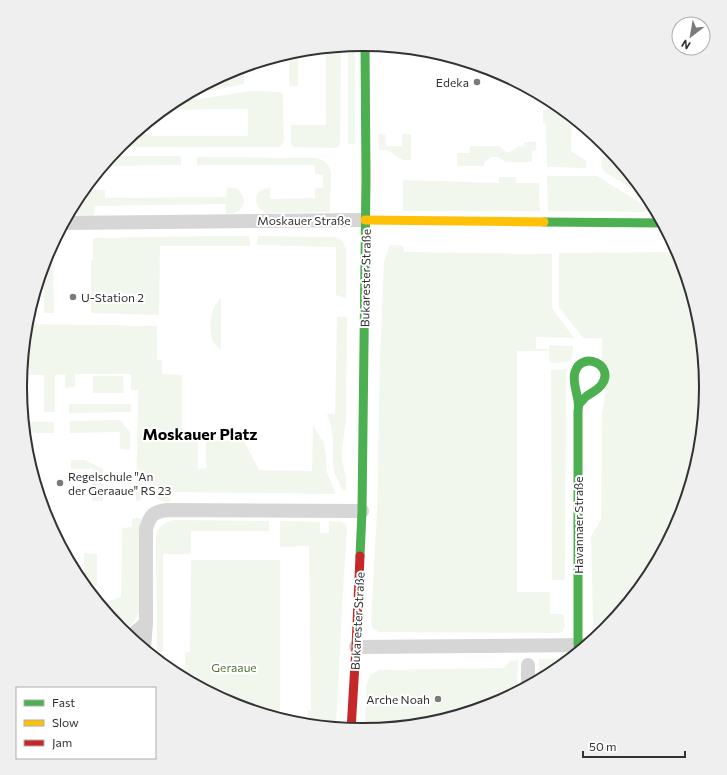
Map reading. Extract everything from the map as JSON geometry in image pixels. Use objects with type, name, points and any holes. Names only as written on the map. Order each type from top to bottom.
[{"type":"street","name":"Bukarester Straße","points":[[351,723],[362,511],[366,178],[365,51]]},
{"type":"street","name":"Moskauer Straße","points":[[70,223],[365,220],[656,222]]},
{"type":"street","name":"Havannaer Straße","points":[[580,404],[575,387],[575,378],[578,366],[583,362],[596,362],[601,365],[606,377],[600,388],[583,399],[578,411],[583,642]]},
{"type":"street","points":[[144,642],[146,623],[146,529],[150,517],[154,514],[167,510],[362,511]]},
{"type":"street","points":[[134,633],[146,623]]},
{"type":"street","name":"Havannaer Straße","points":[[356,647],[579,645]]},
{"type":"street","points":[[528,666],[528,681]]},
{"type":"green space","points":[[355,51],[355,144],[348,144],[348,52]]},
{"type":"green space","points":[[341,52],[339,147],[292,146],[291,125],[326,125],[326,53]]},
{"type":"green space","points":[[298,57],[298,86],[290,86],[289,59]]},
{"type":"green space","points":[[244,73],[244,84],[202,93]]},
{"type":"green space","points":[[251,91],[281,92],[283,95],[284,140],[282,145],[279,147],[129,147],[143,134],[148,134],[149,136],[248,136],[248,109],[174,110],[190,99]]},
{"type":"green space","points":[[549,107],[572,124],[571,151],[586,161],[586,168],[547,167],[546,124],[543,123],[543,110],[549,110]]},
{"type":"green space","points":[[378,134],[385,134],[386,146],[402,146],[402,134],[411,134],[411,160],[403,160],[387,150],[379,150]]},
{"type":"green space","points":[[524,142],[536,142],[536,150],[532,151],[532,162],[506,162],[498,157],[491,157],[484,162],[484,166],[457,166],[457,153],[470,153],[470,146],[499,146],[507,153],[517,147],[524,146]]},
{"type":"green space","points":[[120,156],[181,156],[181,165],[111,166]]},
{"type":"green space","points":[[197,157],[316,158],[326,162],[331,172],[330,212],[266,213],[261,210],[256,202],[257,194],[260,191],[270,188],[270,199],[315,198],[315,188],[323,188],[323,175],[315,174],[315,165],[197,165]]},
{"type":"green space","points":[[602,157],[608,157],[636,192],[605,172],[601,167]]},
{"type":"green space","points":[[547,176],[597,176],[647,207],[650,212],[548,211]]},
{"type":"green space","points":[[499,177],[516,177],[516,183],[539,183],[540,211],[403,211],[403,180],[499,183]]},
{"type":"green space","points":[[227,188],[236,188],[243,197],[243,206],[237,212],[226,214],[226,204],[95,206],[94,216],[81,216],[76,213],[92,190],[105,190],[105,198],[226,197]]},
{"type":"green space","points":[[249,236],[250,246],[160,246],[159,315],[91,313],[91,260],[93,260],[93,238]]},
{"type":"green space","points":[[258,236],[330,237],[342,240],[346,251],[346,299],[336,295],[336,247],[257,245]]},
{"type":"green space","points":[[390,245],[403,246],[404,252],[552,254],[552,308],[574,338],[536,337],[536,349],[549,349],[549,345],[573,346],[572,358],[567,362],[550,363],[549,351],[517,351],[517,592],[550,592],[550,614],[564,614],[565,626],[563,631],[559,633],[379,632],[373,629],[371,622],[377,510],[380,359],[384,262]]},
{"type":"green space","points":[[671,252],[689,300],[697,344],[700,388],[697,431],[689,475],[682,496],[655,556],[630,592],[595,631],[593,623],[591,536],[601,520],[602,414],[605,394],[602,338],[583,338],[559,307],[559,253]]},
{"type":"green space","points":[[51,263],[53,263],[54,313],[44,313],[44,282]]},
{"type":"green space","points":[[221,298],[221,350],[214,343],[210,330],[213,310]]},
{"type":"green space","points":[[337,317],[347,317],[346,419],[342,449],[346,490],[343,491],[334,472],[333,439],[327,414],[335,414]]},
{"type":"green space","points":[[33,324],[157,326],[157,360],[162,360],[162,374],[182,375],[182,441],[198,441],[198,469],[206,468],[206,441],[244,441],[259,470],[312,471],[313,425],[324,443],[327,473],[336,494],[171,492],[170,502],[165,502],[155,495],[153,483],[142,483],[141,500],[136,501],[138,390],[131,390],[131,374],[75,374],[75,387],[65,388],[65,374],[55,375],[55,412],[44,412],[44,375],[28,375]]},
{"type":"green space","points":[[566,369],[565,580],[552,580],[551,370]]},
{"type":"green space","points":[[93,376],[123,376],[124,393],[93,393]]},
{"type":"green space","points":[[69,404],[131,404],[131,412],[69,413]]},
{"type":"green space","points":[[120,420],[130,432],[130,450],[120,449],[120,432],[70,433],[70,421]]},
{"type":"green space","points":[[29,422],[54,422],[54,433],[30,433]]},
{"type":"green space","points":[[71,460],[85,460],[103,469],[103,501],[92,501],[93,469],[71,469]]},
{"type":"green space","points":[[132,518],[141,518],[139,613],[130,628],[105,602],[121,597],[122,528],[132,527]]},
{"type":"green space","points":[[173,520],[269,521],[269,531],[191,531],[191,554],[163,554],[163,652],[157,652],[156,535],[162,525]]},
{"type":"green space","points":[[280,521],[320,522],[320,533],[329,533],[329,521],[342,522],[347,528],[336,723],[308,719],[308,710],[311,710],[309,546],[280,547]]},
{"type":"green space","points":[[84,553],[97,554],[97,586],[93,586],[81,570],[84,570]]},
{"type":"green space","name":"Geraaue","points":[[191,560],[280,560],[280,710],[278,710],[278,713],[255,706],[215,689],[195,679],[178,668],[185,668],[185,652],[190,652]]},
{"type":"green space","points":[[562,658],[539,674],[539,659]]},
{"type":"green space","name":"Arche Noah","points":[[518,660],[517,686],[492,698],[451,713],[429,718],[365,724],[366,686],[370,675],[379,670],[503,668],[510,661]]},
{"type":"traffic: fast","points":[[360,556],[362,511],[366,178],[365,51]]},
{"type":"traffic: fast","points":[[544,222],[657,223]]},
{"type":"traffic: fast","points":[[578,645],[579,406],[574,377],[579,365],[590,361],[601,366],[605,377],[602,384],[579,404]]},
{"type":"traffic: slow","points":[[365,220],[544,222]]},
{"type":"traffic: jam","points":[[351,723],[360,556]]},
{"type":"place","name":"Edeka","points":[[477,82]]},
{"type":"place","name":"U-Station 2","points":[[73,297]]},
{"type":"place","name":"Regelschule \"An der Geraaue\" RS 23","points":[[60,483]]},
{"type":"place","name":"Arche Noah","points":[[438,699]]},
{"type":"district","name":"Moskauer Platz","points":[[200,433]]}]
